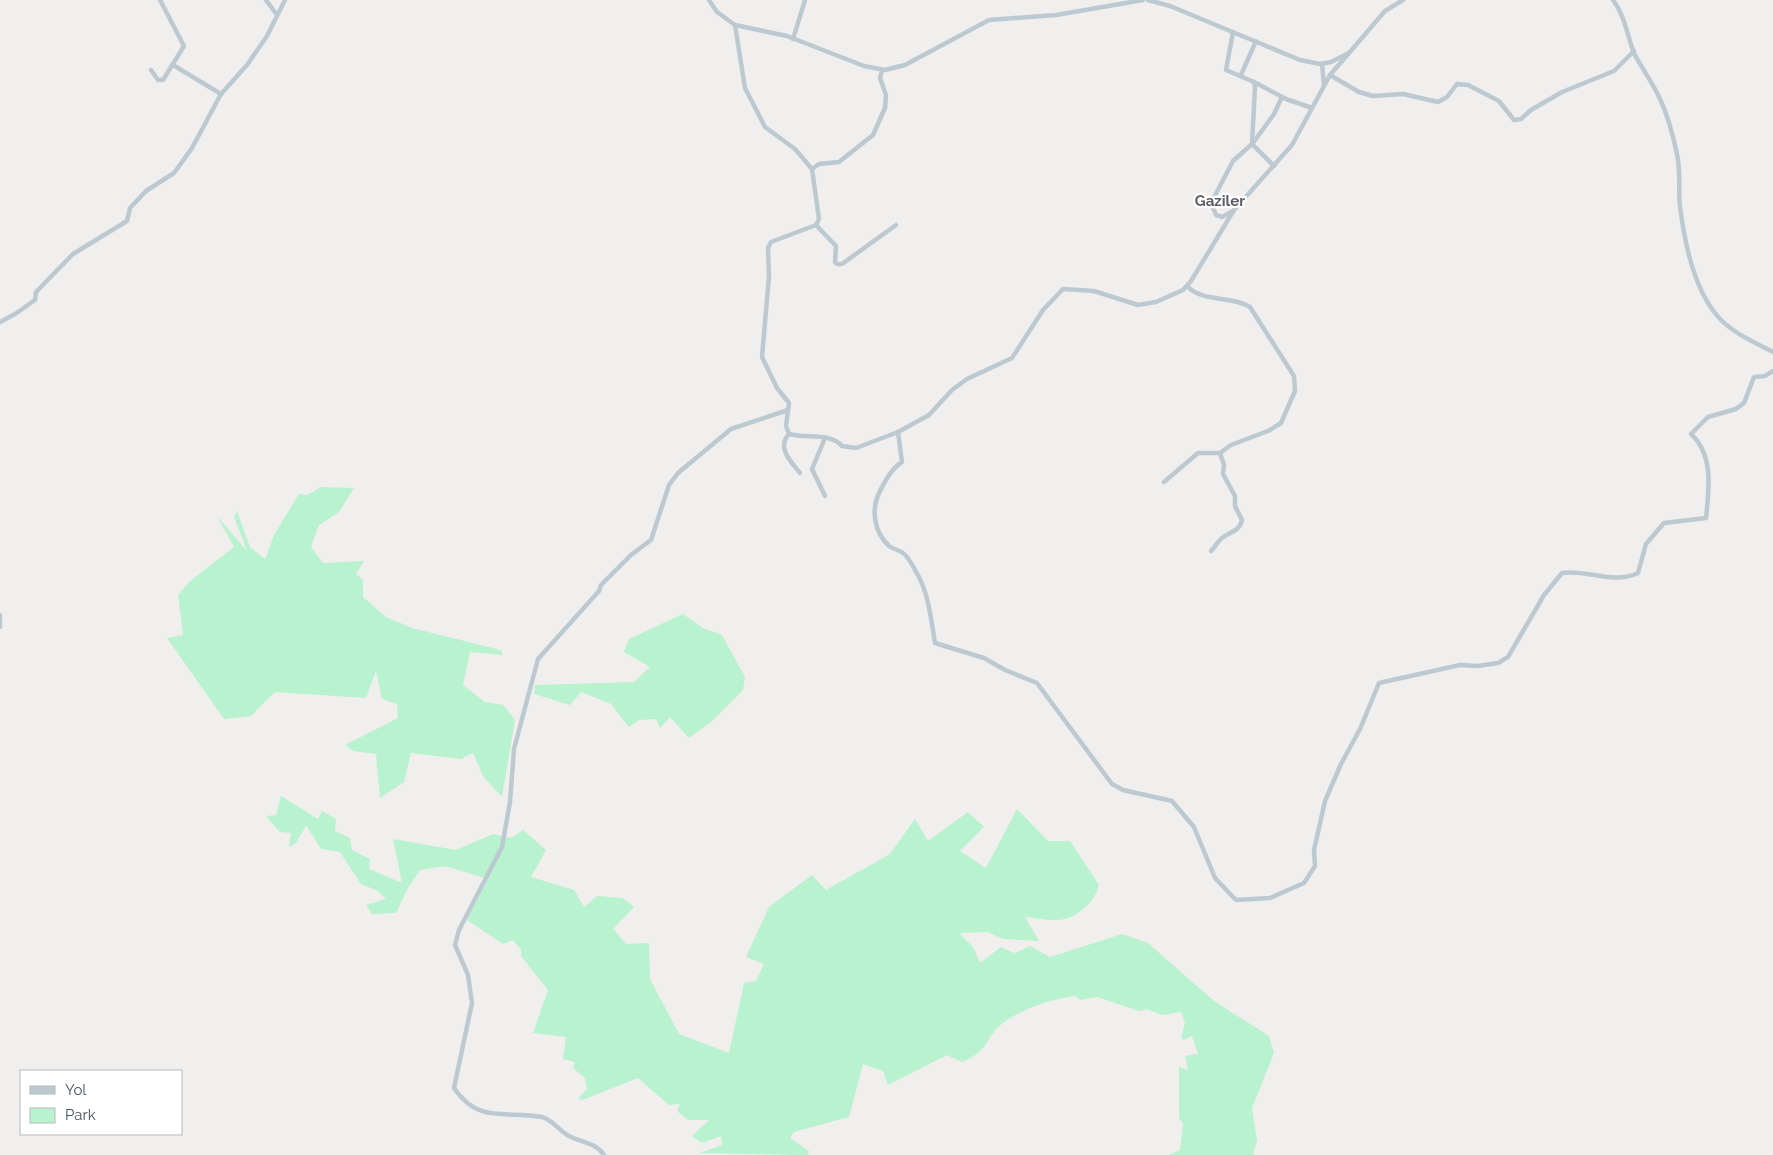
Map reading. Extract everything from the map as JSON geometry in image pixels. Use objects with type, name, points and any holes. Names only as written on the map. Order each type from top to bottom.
[{"type":"street","points":[[151,70],[158,80],[162,80],[173,65],[184,44],[160,0]]},
{"type":"street","points":[[266,0],[277,15]]},
{"type":"street","points":[[0,322],[35,300],[36,292],[73,254],[127,221],[130,208],[146,190],[174,173],[192,148],[221,94],[247,66],[274,25],[285,0]]},
{"type":"street","points":[[708,0],[717,12],[735,25],[794,39],[864,66],[882,70],[905,65],[988,20],[1056,15],[1143,0]]},
{"type":"street","points":[[794,39],[805,0]]},
{"type":"street","points":[[1148,0],[1170,6],[1300,60],[1322,64],[1349,53]]},
{"type":"street","points":[[789,434],[800,437],[825,438],[838,441],[842,446],[856,448],[898,432],[929,415],[952,390],[967,379],[1012,358],[1043,310],[1063,288],[1094,292],[1138,305],[1156,302],[1183,290],[1234,210],[1292,145],[1330,75],[1385,11],[1403,0]]},
{"type":"street","points":[[1613,0],[1620,9],[1634,51],[1660,99],[1670,123],[1678,156],[1680,206],[1688,246],[1699,285],[1710,306],[1721,320],[1734,330],[1773,352]]},
{"type":"street","points":[[735,25],[745,88],[765,127],[795,149],[812,169],[819,219],[816,224],[771,242],[768,248],[769,276],[762,357],[777,388],[789,403],[786,426],[789,434],[784,446],[787,457],[800,473]]},
{"type":"street","points":[[1233,32],[1226,70],[1241,75],[1282,97],[1312,108]]},
{"type":"street","points":[[1241,75],[1256,41]]},
{"type":"street","points":[[1330,75],[1359,92],[1373,96],[1403,94],[1438,102],[1447,97],[1457,84],[1468,85],[1499,101],[1514,120],[1521,119],[1531,110],[1562,92],[1614,70],[1634,51]]},
{"type":"street","points":[[1322,64],[1324,87]]},
{"type":"street","points":[[173,65],[221,94]]},
{"type":"street","points":[[812,169],[819,164],[839,162],[873,135],[885,108],[886,95],[880,78],[882,70]]},
{"type":"street","points":[[1254,82],[1252,144],[1274,166]]},
{"type":"street","points":[[1234,210],[1222,217],[1216,215],[1211,203],[1212,198],[1233,161],[1252,144],[1274,114],[1282,97]]},
{"type":"street","points":[[816,224],[836,246],[834,262],[837,264],[842,264],[896,226]]},
{"type":"street","points":[[1164,482],[1198,453],[1220,453],[1231,445],[1268,431],[1281,423],[1295,392],[1294,376],[1250,306],[1238,300],[1204,295],[1191,290],[1187,286]]},
{"type":"street","points":[[898,432],[902,462],[894,468],[881,488],[874,505],[875,518],[880,534],[890,546],[904,554],[918,575],[927,597],[935,643],[984,658],[1004,670],[1037,683],[1112,784],[1123,790],[1172,801],[1194,827],[1215,878],[1236,900],[1270,898],[1304,883],[1314,866],[1314,850],[1325,802],[1341,764],[1360,729],[1379,683],[1460,665],[1478,666],[1508,657],[1552,583],[1562,573],[1572,572],[1627,578],[1638,572],[1646,544],[1664,523],[1706,518],[1710,477],[1702,445],[1691,434],[1708,417],[1736,409],[1744,403],[1754,377],[1765,376],[1773,371]]},
{"type":"street","points":[[604,1155],[586,1142],[570,1137],[544,1118],[502,1116],[475,1109],[461,1099],[454,1088],[472,1003],[468,975],[455,945],[459,930],[502,847],[510,802],[514,749],[538,659],[599,591],[601,585],[632,555],[651,540],[668,486],[678,473],[731,429],[788,410]]},
{"type":"street","points":[[825,438],[812,469],[825,496]]},
{"type":"street","points":[[1211,551],[1223,537],[1230,535],[1241,525],[1242,520],[1235,506],[1235,496],[1223,474],[1224,466],[1220,453]]},
{"type":"street","points":[[0,615],[0,627]]},
{"type":"green space","points":[[321,487],[354,488],[339,512],[319,525],[311,547],[323,563],[364,561],[356,574],[363,580],[363,597],[386,617],[412,628],[501,650],[503,655],[470,652],[463,685],[485,702],[503,705],[515,720],[502,797],[483,776],[473,753],[461,759],[411,753],[404,782],[380,798],[376,754],[353,751],[345,745],[398,718],[397,704],[382,699],[376,671],[366,698],[275,692],[251,716],[224,719],[167,638],[183,635],[178,595],[189,582],[234,547],[217,516],[247,551],[234,517],[237,511],[250,547],[265,559],[274,535],[299,494],[307,495]]},
{"type":"green space","points":[[683,614],[703,628],[722,635],[745,677],[743,690],[711,722],[689,738],[670,717],[660,728],[656,719],[639,720],[629,727],[611,704],[581,692],[570,705],[534,694],[535,685],[634,682],[650,667],[624,652],[629,639]]},
{"type":"green space","points":[[281,796],[318,819],[322,811],[336,819],[335,831],[350,838],[352,850],[370,859],[369,869],[402,883],[393,839],[456,850],[493,834],[511,838],[523,830],[546,850],[531,877],[574,890],[584,907],[597,896],[623,898],[634,907],[613,929],[626,944],[649,943],[650,979],[679,1034],[729,1053],[744,983],[756,981],[764,964],[746,957],[769,907],[812,875],[826,890],[890,854],[915,819],[928,841],[968,812],[984,827],[960,851],[986,868],[1017,809],[1048,841],[1070,841],[1099,885],[1095,896],[1082,910],[1065,919],[1045,920],[1025,917],[1039,941],[1003,939],[988,932],[959,933],[973,947],[980,963],[1001,947],[1014,953],[1030,946],[1050,957],[1122,934],[1148,943],[1214,1001],[1269,1036],[1274,1053],[1252,1108],[1257,1141],[1254,1155],[1169,1155],[1180,1150],[1183,1123],[1179,1118],[1179,1067],[1188,1070],[1185,1056],[1198,1054],[1192,1036],[1184,1040],[1181,1038],[1185,1023],[1181,1012],[1162,1015],[1147,1009],[1139,1011],[1097,997],[1080,1000],[1075,996],[1037,1005],[1010,1018],[997,1029],[978,1053],[962,1062],[947,1055],[888,1085],[883,1071],[863,1064],[849,1117],[794,1132],[790,1138],[809,1151],[808,1155],[700,1153],[722,1145],[721,1136],[702,1143],[692,1136],[709,1120],[688,1120],[677,1111],[680,1104],[669,1105],[638,1078],[582,1100],[578,1099],[587,1089],[585,1078],[573,1068],[575,1062],[563,1059],[566,1037],[533,1033],[548,990],[521,956],[521,950],[513,940],[503,944],[467,920],[488,879],[445,866],[420,870],[408,888],[396,913],[372,914],[366,905],[386,899],[378,891],[361,884],[340,852],[321,849],[306,825],[296,843],[289,847],[291,833],[280,832],[266,816],[276,815]]},
{"type":"district","name":"Gaziler","points":[[1220,201]]}]
